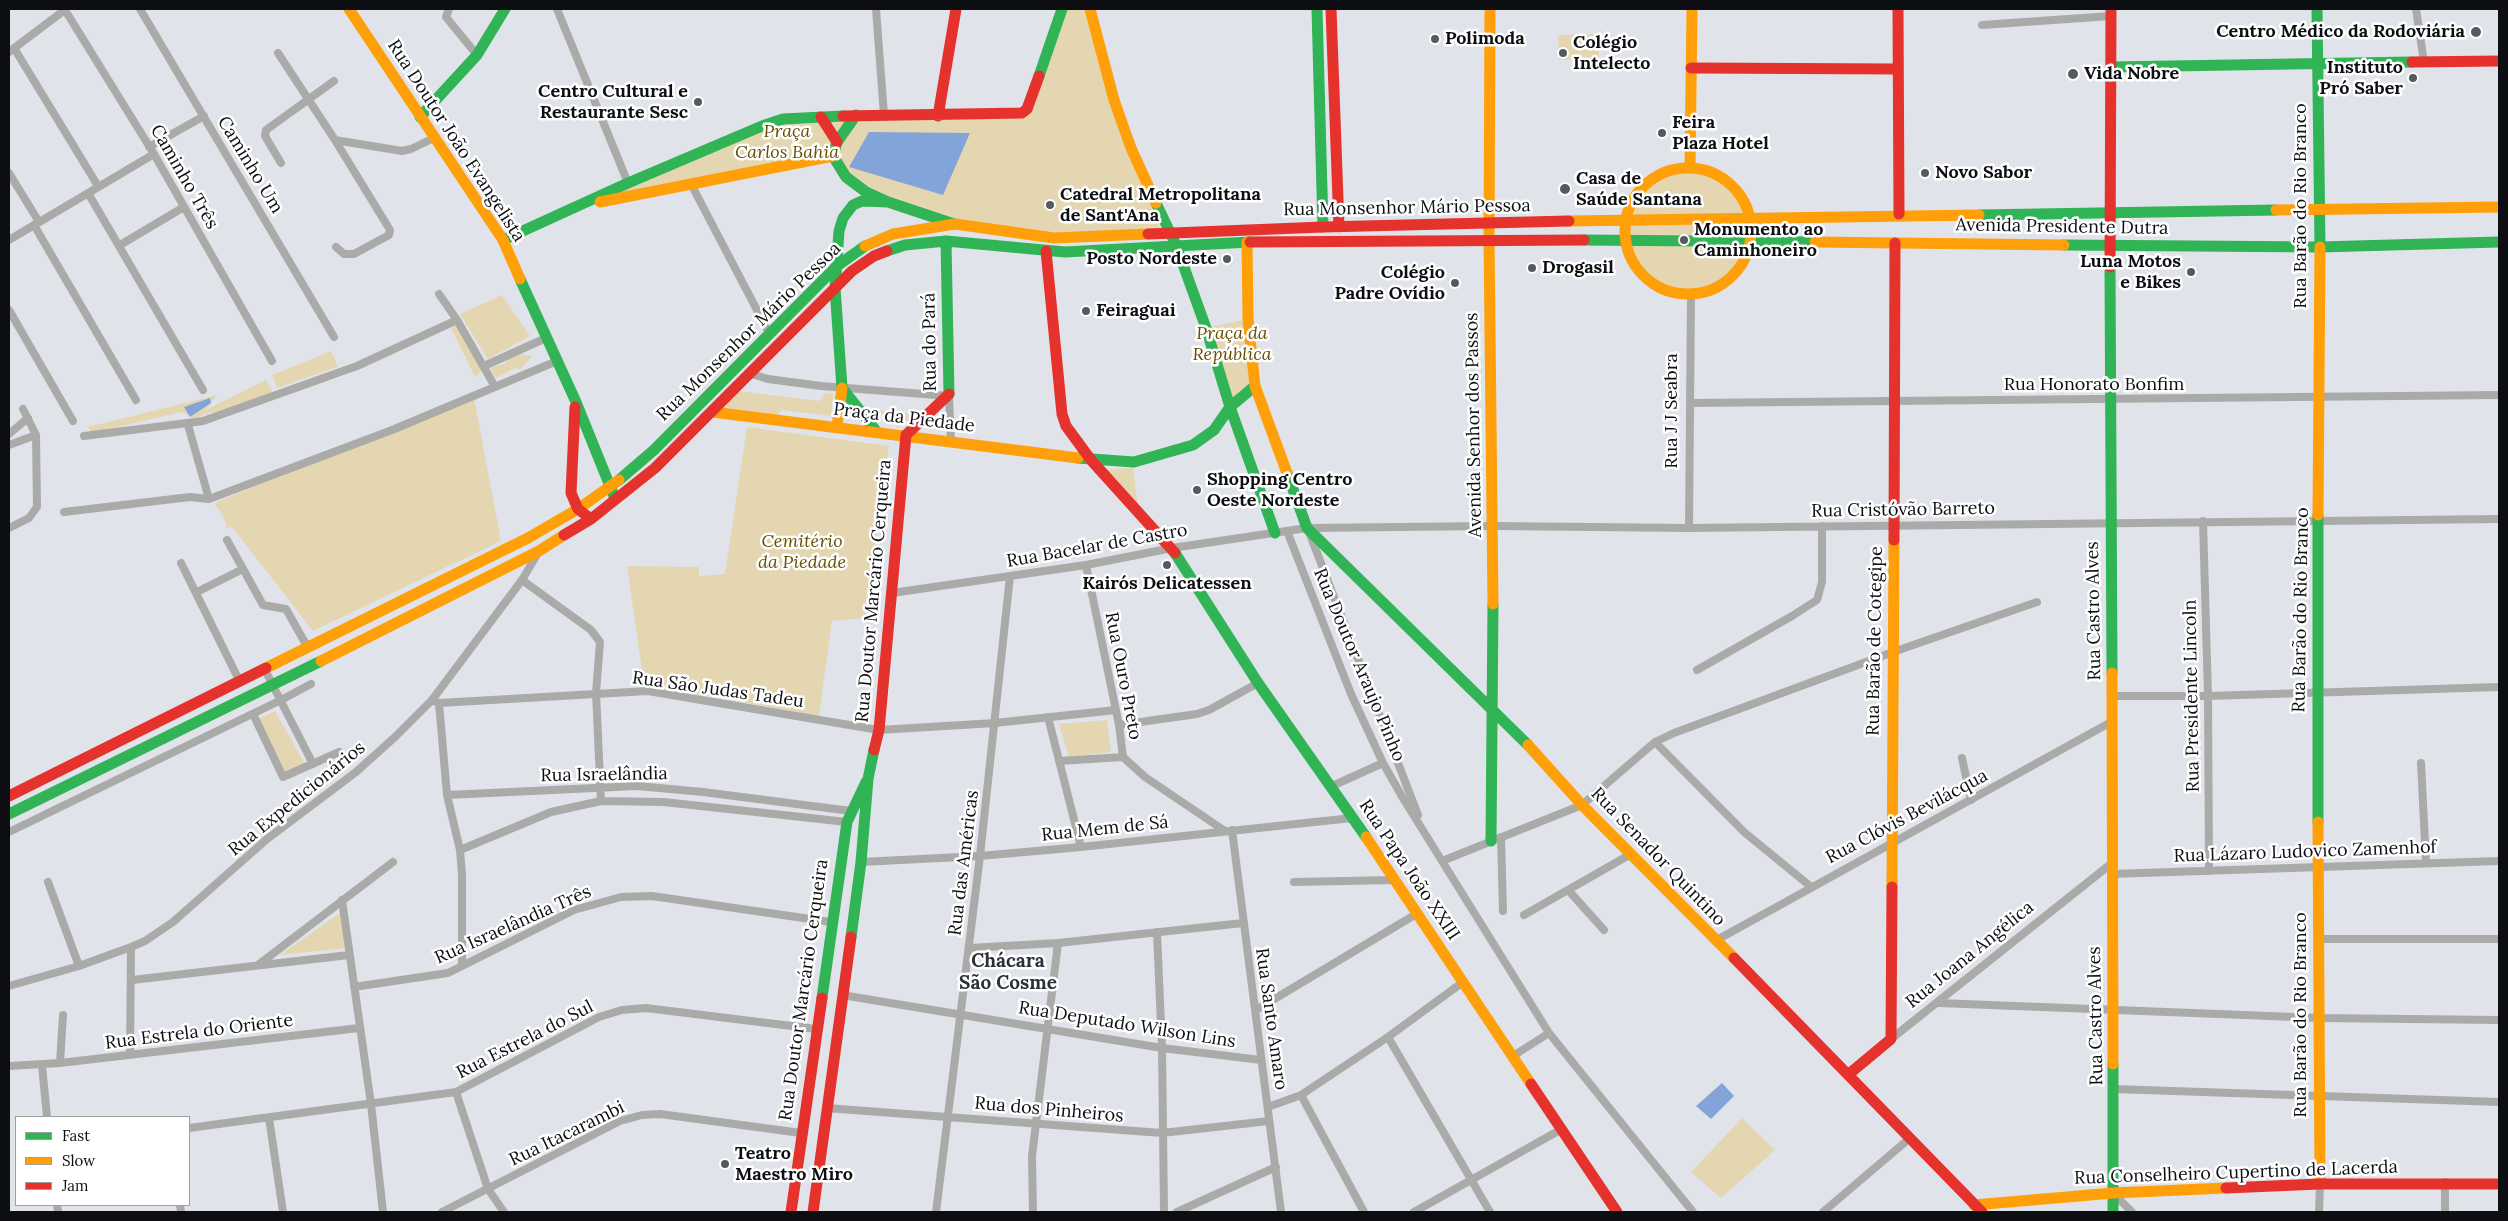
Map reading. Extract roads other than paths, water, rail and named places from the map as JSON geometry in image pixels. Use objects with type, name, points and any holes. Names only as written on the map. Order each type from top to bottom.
[{"type":"main road","name":"Rua Doutor João Evangelista","points":[[349,9],[503,240],[576,402],[609,488],[616,500]]},
{"type":"main road","points":[[420,117],[477,55],[505,9]]},
{"type":"main road","points":[[938,116],[956,9]]},
{"type":"main road","points":[[503,240],[762,126],[783,119],[856,115],[938,116],[1025,112],[1062,9]]},
{"type":"main road","points":[[1090,9],[1114,100],[1131,148],[1168,232],[1176,245],[1206,328],[1230,407],[1281,532]]},
{"type":"main road","points":[[1317,9],[1323,227]]},
{"type":"main road","points":[[1331,9],[1339,227]]},
{"type":"main road","name":"Avenida Senhor dos Passos","points":[[1490,9],[1489,239],[1493,526],[1491,711],[1496,839]]},
{"type":"main road","points":[[1690,168],[1692,9]]},
{"type":"main road","points":[[1898,9],[1900,214]]},
{"type":"main road","name":"Rua Barão do Rio Branco","points":[[2317,9],[2320,209],[2317,693],[2320,1184]]},
{"type":"main road","name":"Rua Castro Alves","points":[[2111,13],[2110,523],[2113,696],[2113,1212]]},
{"type":"main road","points":[[2111,67],[2499,61]]},
{"type":"main road","points":[[1691,68],[1898,68]]},
{"type":"main road","points":[[833,156],[838,142],[856,115]]},
{"type":"main road","points":[[821,117],[838,142]]},
{"type":"main road","points":[[586,205],[833,156]]},
{"type":"main road","points":[[833,156],[854,184],[888,202],[955,224]]},
{"type":"main road","points":[[1690,168],[1706,170],[1720,176],[1733,186],[1742,197],[1750,218],[1751,243],[1744,260],[1726,282],[1711,290],[1691,294],[1676,293],[1650,282],[1632,261],[1625,240],[1625,220],[1629,205],[1645,184],[1666,172],[1690,168]]},
{"type":"main road","points":[[837,427],[842,388],[835,288],[839,231],[847,211],[853,205],[862,201],[888,202]]},
{"type":"main road","name":"Avenida Presidente Dutra","points":[[1625,220],[1900,214],[2499,207]]},
{"type":"main road","name":"Rua Monsenhor Mário Pessoa","points":[[265,670],[528,538],[578,510],[609,488],[654,450],[837,266],[865,246],[893,234],[955,224],[1047,238],[1323,227],[1393,227],[1625,220]]},
{"type":"main road","points":[[1307,528],[1255,386],[1248,319],[1247,242],[1271,235],[1370,233],[1393,227]]},
{"type":"main road","name":"Rua Monsenhor Mário Pessoa","points":[[274,685],[539,550],[591,519],[655,468],[852,271],[874,256],[905,245],[946,241],[1046,251],[1114,251],[1176,245],[1247,242],[1372,243],[1489,239],[1625,240]]},
{"type":"main road","name":"Avenida Presidente Dutra","points":[[1625,240],[1751,243],[2320,247],[2499,242]]},
{"type":"main road","name":"Rua do Pará","points":[[946,241],[948,396]]},
{"type":"main road","name":"Rua Barão de Cotegipe","points":[[1891,1039],[1890,844],[1895,243]]},
{"type":"main road","name":"Rua Papa João XXIII","points":[[1046,251],[1063,420],[1091,460],[1145,522],[1172,548],[1258,682],[1332,786],[1513,1056],[1560,1130],[1617,1212]]},
{"type":"main road","name":"Praça da Piedade","points":[[712,412],[876,431],[1091,460],[1140,461],[1192,445],[1214,430],[1230,407],[1255,386]]},
{"type":"main road","points":[[842,388],[876,431]]},
{"type":"main road","points":[[906,435],[948,396]]},
{"type":"main road","points":[[576,402],[571,493],[578,510],[591,519]]},
{"type":"main road","name":"Rua Doutor Marcário Cerqueira","points":[[811,1211],[861,862],[868,779],[879,730],[906,435]]},
{"type":"main road","name":"Rua Senador Quintino","points":[[1307,528],[1491,711],[1537,754],[1582,805],[1849,1074],[1978,1208]]},
{"type":"main road","points":[[9,796],[265,670]]},
{"type":"main road","points":[[9,814],[274,685]]},
{"type":"main road","name":"Rua Doutor Marcário Cerqueira","points":[[793,1210],[801,1133],[831,922],[849,816],[868,779]]},
{"type":"main road","name":"Rua Joana Angélica","points":[[1849,1074],[1891,1039]]},
{"type":"main road","name":"Rua Conselheiro Cupertino de Lacerda","points":[[1978,1208],[2113,1193],[2320,1184],[2445,1182],[2499,1184]]},
{"type":"street","points":[[66,9],[11,50],[98,186]]},
{"type":"street","name":"Caminho Três","points":[[66,9],[151,150],[272,361]]},
{"type":"street","name":"Caminho Um","points":[[140,9],[334,337]]},
{"type":"street","points":[[440,9],[477,55]]},
{"type":"street","points":[[446,17],[449,9]]},
{"type":"street","points":[[557,9],[628,184]]},
{"type":"street","points":[[876,9],[884,115]]},
{"type":"street","points":[[2416,9],[2424,62]]},
{"type":"street","points":[[1982,25],[2111,13]]},
{"type":"street","points":[[278,54],[335,140],[390,231],[389,235],[354,254],[344,254],[336,247]]},
{"type":"street","points":[[281,163],[265,136],[266,130],[334,81]]},
{"type":"street","points":[[9,240],[88,193],[204,116]]},
{"type":"street","points":[[335,140],[402,151],[411,149],[434,138]]},
{"type":"street","points":[[9,173],[136,400]]},
{"type":"street","points":[[691,184],[769,333]]},
{"type":"street","points":[[88,193],[203,390]]},
{"type":"street","points":[[120,245],[184,207]]},
{"type":"street","points":[[439,294],[457,320],[494,385]]},
{"type":"street","name":"Rua J J Seabra","points":[[1689,528],[1691,294]]},
{"type":"street","points":[[9,310],[73,421]]},
{"type":"street","points":[[84,436],[188,425],[281,395],[357,366],[457,320]]},
{"type":"street","points":[[484,366],[546,338]]},
{"type":"street","points":[[64,512],[190,498],[209,499],[392,430],[494,385],[556,361]]},
{"type":"street","name":"Praça da Piedade","points":[[748,373],[768,379],[842,388],[948,396]]},
{"type":"street","name":"Rua Honorato Bonfim","points":[[1690,403],[2499,395]]},
{"type":"street","name":"Rua do Pará","points":[[948,396],[951,442]]},
{"type":"street","points":[[9,528],[29,518],[37,507],[36,435],[23,409]]},
{"type":"street","points":[[9,434],[28,418]]},
{"type":"street","points":[[188,425],[209,499]]},
{"type":"street","points":[[9,445],[36,435]]},
{"type":"street","name":"Rua Cristóvão Barreto","points":[[1307,528],[1493,526],[1689,528],[2499,519]]},
{"type":"street","name":"Rua Presidente Lincoln","points":[[2202,521],[2208,696],[2209,871]]},
{"type":"street","points":[[1697,670],[1817,600],[1822,582],[1822,526]]},
{"type":"street","name":"Rua Bacelar de Castro","points":[[892,593],[1086,565],[1172,548],[1307,528]]},
{"type":"street","name":"Rua Doutor Araujo Pinho","points":[[1307,528],[1424,834]]},
{"type":"street","name":"Rua Doutor Araujo Pinho","points":[[1281,532],[1383,763],[1424,834],[1549,1033],[1693,1212]]},
{"type":"street","points":[[227,540],[263,605],[286,608],[308,648]]},
{"type":"street","name":"Rua Expedicionários","points":[[9,986],[78,966],[131,947],[145,941],[173,922],[267,839],[377,754],[436,701],[522,580],[539,550]]},
{"type":"street","points":[[181,563],[240,682]]},
{"type":"street","name":"Rua Ouro Preto","points":[[1086,565],[1119,725],[1123,757],[1145,777],[1228,830]]},
{"type":"street","points":[[197,592],[243,569]]},
{"type":"street","name":"Rua das Américas","points":[[936,1212],[980,856],[1010,576]]},
{"type":"street","points":[[522,580],[597,635],[600,649],[596,693],[602,801]]},
{"type":"street","points":[[1442,861],[1582,805],[1656,742],[1674,733],[1893,652],[2036,602]]},
{"type":"street","points":[[265,670],[313,764]]},
{"type":"street","points":[[1119,725],[1197,714],[1209,710],[1258,682]]},
{"type":"street","points":[[9,832],[311,684]]},
{"type":"street","points":[[2113,696],[2208,696],[2499,687]]},
{"type":"street","name":"Rua São Judas Tadeu","points":[[436,701],[648,691],[879,730],[995,723],[1116,710]]},
{"type":"street","points":[[436,701],[447,795],[460,850],[463,893],[462,966]]},
{"type":"street","points":[[253,714],[282,776],[289,776],[339,752]]},
{"type":"street","points":[[1048,717],[1081,847]]},
{"type":"street","name":"Rua Clóvis Bevilácqua","points":[[1715,940],[1810,886],[2113,721]]},
{"type":"street","points":[[1656,742],[1744,832],[1810,886]]},
{"type":"street","points":[[1059,761],[1123,757]]},
{"type":"street","points":[[1962,758],[1971,800]]},
{"type":"street","points":[[2421,762],[2426,863]]},
{"type":"street","points":[[1332,786],[1383,763]]},
{"type":"street","name":"Rua Israelândia","points":[[447,795],[601,788],[668,788],[849,816]]},
{"type":"street","points":[[460,850],[551,812],[602,801],[664,802],[849,816]]},
{"type":"street","name":"Rua Mem de Sá","points":[[861,862],[980,856],[1081,847],[1352,818]]},
{"type":"street","name":"Rua Santo Amaro","points":[[1228,830],[1256,1010],[1281,1212]]},
{"type":"street","points":[[1496,839],[1502,911]]},
{"type":"street","points":[[1524,915],[1631,854]]},
{"type":"street","name":"Rua Lázaro Ludovico Zamenhof","points":[[2112,869],[2209,871],[2499,861]]},
{"type":"street","points":[[258,965],[394,862]]},
{"type":"street","name":"Rua Joana Angélica","points":[[1891,1039],[2112,869]]},
{"type":"street","points":[[1294,882],[1395,880]]},
{"type":"street","points":[[48,882],[78,966]]},
{"type":"street","points":[[1569,891],[1604,930]]},
{"type":"street","name":"Rua Israelândia Três","points":[[354,987],[443,975],[574,910],[621,897],[652,896],[831,922]]},
{"type":"street","points":[[342,900],[371,1104],[383,1212]]},
{"type":"street","points":[[1256,1010],[1418,913]]},
{"type":"street","points":[[969,948],[1058,942],[1243,923]]},
{"type":"street","points":[[1157,932],[1162,1048],[1164,1212]]},
{"type":"street","points":[[2319,938],[2499,939]]},
{"type":"street","points":[[1033,1212],[1031,1167],[1058,942]]},
{"type":"street","points":[[130,1055],[131,947]]},
{"type":"street","points":[[132,980],[349,955]]},
{"type":"street","points":[[1268,1107],[1301,1094],[1388,1037],[1463,982]]},
{"type":"street","name":"Rua Deputado Wilson Lins","points":[[842,995],[1162,1048],[1261,1060]]},
{"type":"street","points":[[1939,1003],[2320,1018],[2499,1020]]},
{"type":"street","name":"Rua Estrela do Sul","points":[[190,1128],[456,1092],[599,1017],[622,1010],[646,1008],[816,1029]]},
{"type":"street","points":[[60,1063],[63,1015]]},
{"type":"street","name":"Rua Estrela do Oriente","points":[[9,1066],[42,1065],[359,1028]]},
{"type":"street","points":[[1513,1056],[1549,1033]]},
{"type":"street","points":[[1388,1037],[1490,1212]]},
{"type":"street","points":[[42,1065],[48,1116]]},
{"type":"street","points":[[2114,1089],[2499,1102]]},
{"type":"street","points":[[456,1092],[488,1189],[504,1212]]},
{"type":"street","points":[[1301,1094],[1364,1212]]},
{"type":"street","name":"Rua dos Pinheiros","points":[[826,1108],[1162,1133],[1269,1121]]},
{"type":"street","name":"Rua Itacarambi","points":[[442,1212],[620,1121],[642,1115],[660,1114],[801,1133]]},
{"type":"street","points":[[269,1118],[283,1212]]},
{"type":"street","points":[[1414,1212],[1560,1130]]},
{"type":"street","points":[[1823,1212],[1910,1138]]},
{"type":"street","points":[[1177,1212],[1276,1167]]},
{"type":"street","points":[[2445,1182],[2445,1212]]},
{"type":"street","name":"Rua Barão do Rio Branco","points":[[2319,1212],[2320,1184]]},
{"type":"street","points":[[2113,1193],[2132,1212]]},
{"type":"water","points":[[869,132],[970,133],[943,195],[849,167]]},
{"type":"water","points":[[210,398],[211,403],[190,417],[184,407]]},
{"type":"water","points":[[1722,1083],[1734,1096],[1711,1119],[1696,1106]]},
{"type":"place","name":"Centro Médico da Rodoviária","points":[[2476,32]]},
{"type":"place","name":"Polimoda","points":[[1435,39]]},
{"type":"place","name":"Colégio Intelecto","points":[[1563,53]]},
{"type":"place","name":"Vida Nobre","points":[[2073,74]]},
{"type":"place","name":"Instituto Pró Saber","points":[[2413,78]]},
{"type":"place","name":"Centro Cultural e Restaurante Sesc","points":[[698,102]]},
{"type":"place","name":"Feira Plaza Hotel","points":[[1662,133]]},
{"type":"place","name":"Novo Sabor","points":[[1925,173]]},
{"type":"place","name":"Casa de Saúde Santana","points":[[1565,189]]},
{"type":"place","name":"Catedral Metropolitana de Sant'Ana","points":[[1050,205]]},
{"type":"place","name":"Monumento ao Caminhoneiro","points":[[1684,240]]},
{"type":"place","name":"Posto Nordeste","points":[[1227,259]]},
{"type":"place","name":"Drogasil","points":[[1532,268]]},
{"type":"place","name":"Luna Motos e Bikes","points":[[2191,272]]},
{"type":"place","name":"Colégio Padre Ovídio","points":[[1455,283]]},
{"type":"place","name":"Feiraguai","points":[[1086,311]]},
{"type":"place","name":"Shopping Centro Oeste Nordeste","points":[[1197,490]]},
{"type":"place","name":"Kairós Delicatessen","points":[[1167,565]]},
{"type":"place","name":"Teatro Maestro Miro","points":[[725,1164]]},
{"type":"district","name":"Chácara São Cosme","points":[[1008,973]]},
{"type":"park label","name":"Praça Carlos Bahia","points":[[787,142]]},
{"type":"park label","name":"Praça da República","points":[[1232,344]]},
{"type":"park label","name":"Cemitério da Piedade","points":[[802,552]]}]
